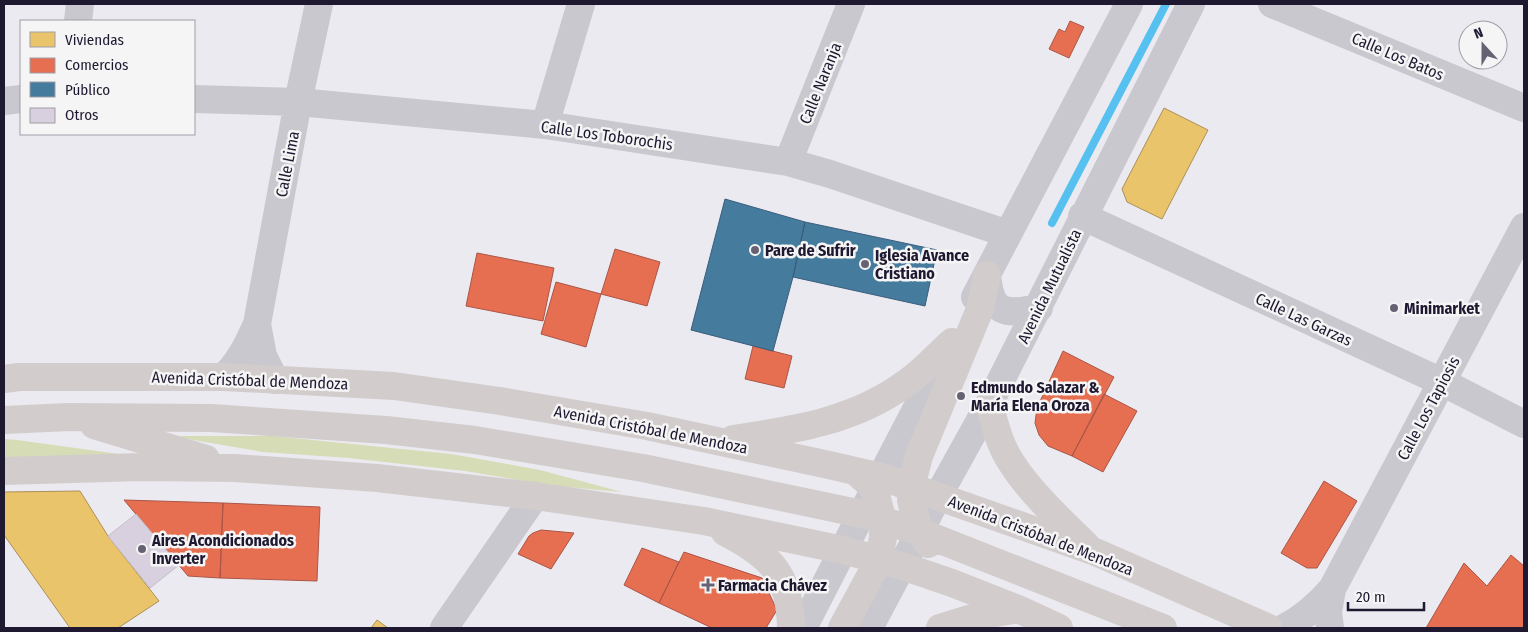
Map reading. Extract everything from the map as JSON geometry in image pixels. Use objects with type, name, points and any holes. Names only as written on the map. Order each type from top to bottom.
[{"type":"main road","points":[[979,594],[938,558],[920,532],[911,500],[911,487],[920,456],[980,309],[987,275]]},
{"type":"main road","points":[[714,442],[798,429],[871,406],[907,383],[952,342]]},
{"type":"main road","name":"Avenida Cristóbal de Mendoza","points":[[4,379],[19,377],[224,377],[394,386],[500,401],[647,426],[911,487],[1093,551],[1269,628]]},
{"type":"main road","points":[[989,404],[998,436],[1010,462],[1028,485],[1067,527],[1093,551]]},
{"type":"main road","points":[[4,420],[69,417],[211,418],[386,430],[475,440],[643,468],[872,517],[920,532],[1163,628]]},
{"type":"main road","points":[[69,417],[236,468]]},
{"type":"main road","points":[[4,471],[141,467],[236,468],[387,479],[535,496],[704,521],[843,550],[891,563],[1018,609],[1059,628]]},
{"type":"main road","points":[[872,517],[883,537],[891,563]]},
{"type":"main road","points":[[704,521],[748,544],[770,560],[782,579],[787,594],[791,628]]},
{"type":"main road","points":[[842,628],[891,563]]},
{"type":"main road","points":[[940,628],[979,616],[1018,609]]},
{"type":"street","points":[[78,20],[80,4]]},
{"type":"street","name":"Calle Lima","points":[[224,377],[242,355],[257,324],[298,102],[319,4]]},
{"type":"street","points":[[545,125],[582,4]]},
{"type":"street","name":"Calle Naranja","points":[[788,162],[851,4]]},
{"type":"street","points":[[803,628],[843,550],[872,517],[870,479],[952,342],[1128,4]]},
{"type":"street","name":"Avenida Mutualista","points":[[869,628],[891,563],[920,532],[989,404],[1082,216],[1191,4]]},
{"type":"street","name":"Calle Los Batos","points":[[1272,4],[1524,108]]},
{"type":"street","points":[[4,101],[20,99]]},
{"type":"street","name":"Calle Los Toborochis","points":[[195,99],[298,102],[545,125],[788,162],[830,174],[1008,234]]},
{"type":"street","name":"Calle Las Garzas","points":[[1082,216],[1442,382],[1524,424]]},
{"type":"street","name":"Calle Los Tapiosis","points":[[1284,628],[1315,608],[1332,589],[1524,228]]},
{"type":"street","points":[[987,275],[988,290],[992,300],[998,307],[1008,312],[1020,312],[1038,308]]},
{"type":"street","name":"Calle Lima","points":[[257,324],[263,356],[275,380]]},
{"type":"street","points":[[444,628],[535,496]]},
{"type":"street","name":"Calle Los Tapiosis","points":[[1330,628],[1328,612],[1332,589]]},
{"type":"green space","points":[[170,436],[273,436],[451,454],[540,470],[622,492],[555,486],[465,471],[349,458],[263,452]]},
{"type":"green space","points":[[4,439],[17,440],[141,457],[4,461]]},
{"type":"building: Viviendas","points":[[1164,108],[1208,130],[1162,219],[1127,202],[1122,189]]},
{"type":"building: Viviendas","points":[[80,491],[108,536],[159,601],[118,628],[70,628],[4,535],[4,492]]},
{"type":"building: Viviendas","points":[[377,620],[388,628],[371,628]]},
{"type":"building: Comercios","points":[[1070,21],[1084,27],[1069,58],[1049,49],[1059,29],[1065,32]]},
{"type":"building: Comercios","points":[[615,249],[660,262],[647,306],[601,294]]},
{"type":"building: Comercios","points":[[477,253],[554,268],[543,321],[466,306]]},
{"type":"building: Comercios","points":[[556,282],[601,294],[586,347],[541,334]]},
{"type":"building: Comercios","points":[[753,346],[792,356],[784,388],[745,379]]},
{"type":"building: Comercios","points":[[1063,351],[1114,377],[1072,456],[1048,446],[1039,435],[1035,423],[1037,408]]},
{"type":"building: Comercios","points":[[1104,394],[1137,411],[1103,472],[1072,456]]},
{"type":"building: Comercios","points":[[1324,481],[1357,501],[1317,568],[1307,568],[1281,553]]},
{"type":"building: Comercios","points":[[124,500],[223,503],[220,578],[188,576]]},
{"type":"building: Comercios","points":[[223,503],[320,507],[317,581],[220,578]]},
{"type":"building: Comercios","points":[[541,530],[574,533],[551,569],[518,554],[529,536]]},
{"type":"building: Comercios","points":[[642,548],[679,562],[659,603],[624,585]]},
{"type":"building: Comercios","points":[[684,552],[762,578],[777,610],[766,628],[712,628],[659,603]]},
{"type":"building: Comercios","points":[[1511,555],[1524,566],[1524,628],[1426,628],[1464,563],[1487,586]]},
{"type":"building: Público","name":"Pare de Sufrir","points":[[725,199],[805,222],[793,277],[773,351],[691,330]]},
{"type":"building: Público","name":"Iglesia Avance Cristiano","points":[[805,222],[937,250],[925,306],[793,277]]},
{"type":"building: Otros","name":"Aires Acondicionados Inverter","points":[[136,514],[179,565],[150,588],[108,536]]},
{"type":"waterway","points":[[1052,223],[1166,4]]},
{"type":"place","name":"Pare de Sufrir","points":[[755,250]]},
{"type":"place","name":"Iglesia Avance Cristiano","points":[[865,264]]},
{"type":"place","name":"Minimarket","points":[[1394,308]]},
{"type":"place","name":"Edmundo Salazar & María Elena Oroza","points":[[961,396]]},
{"type":"place","name":"Aires Acondicionados Inverter","points":[[142,549]]},
{"type":"place","name":"Farmacia Chávez","points":[[708,585]]}]
